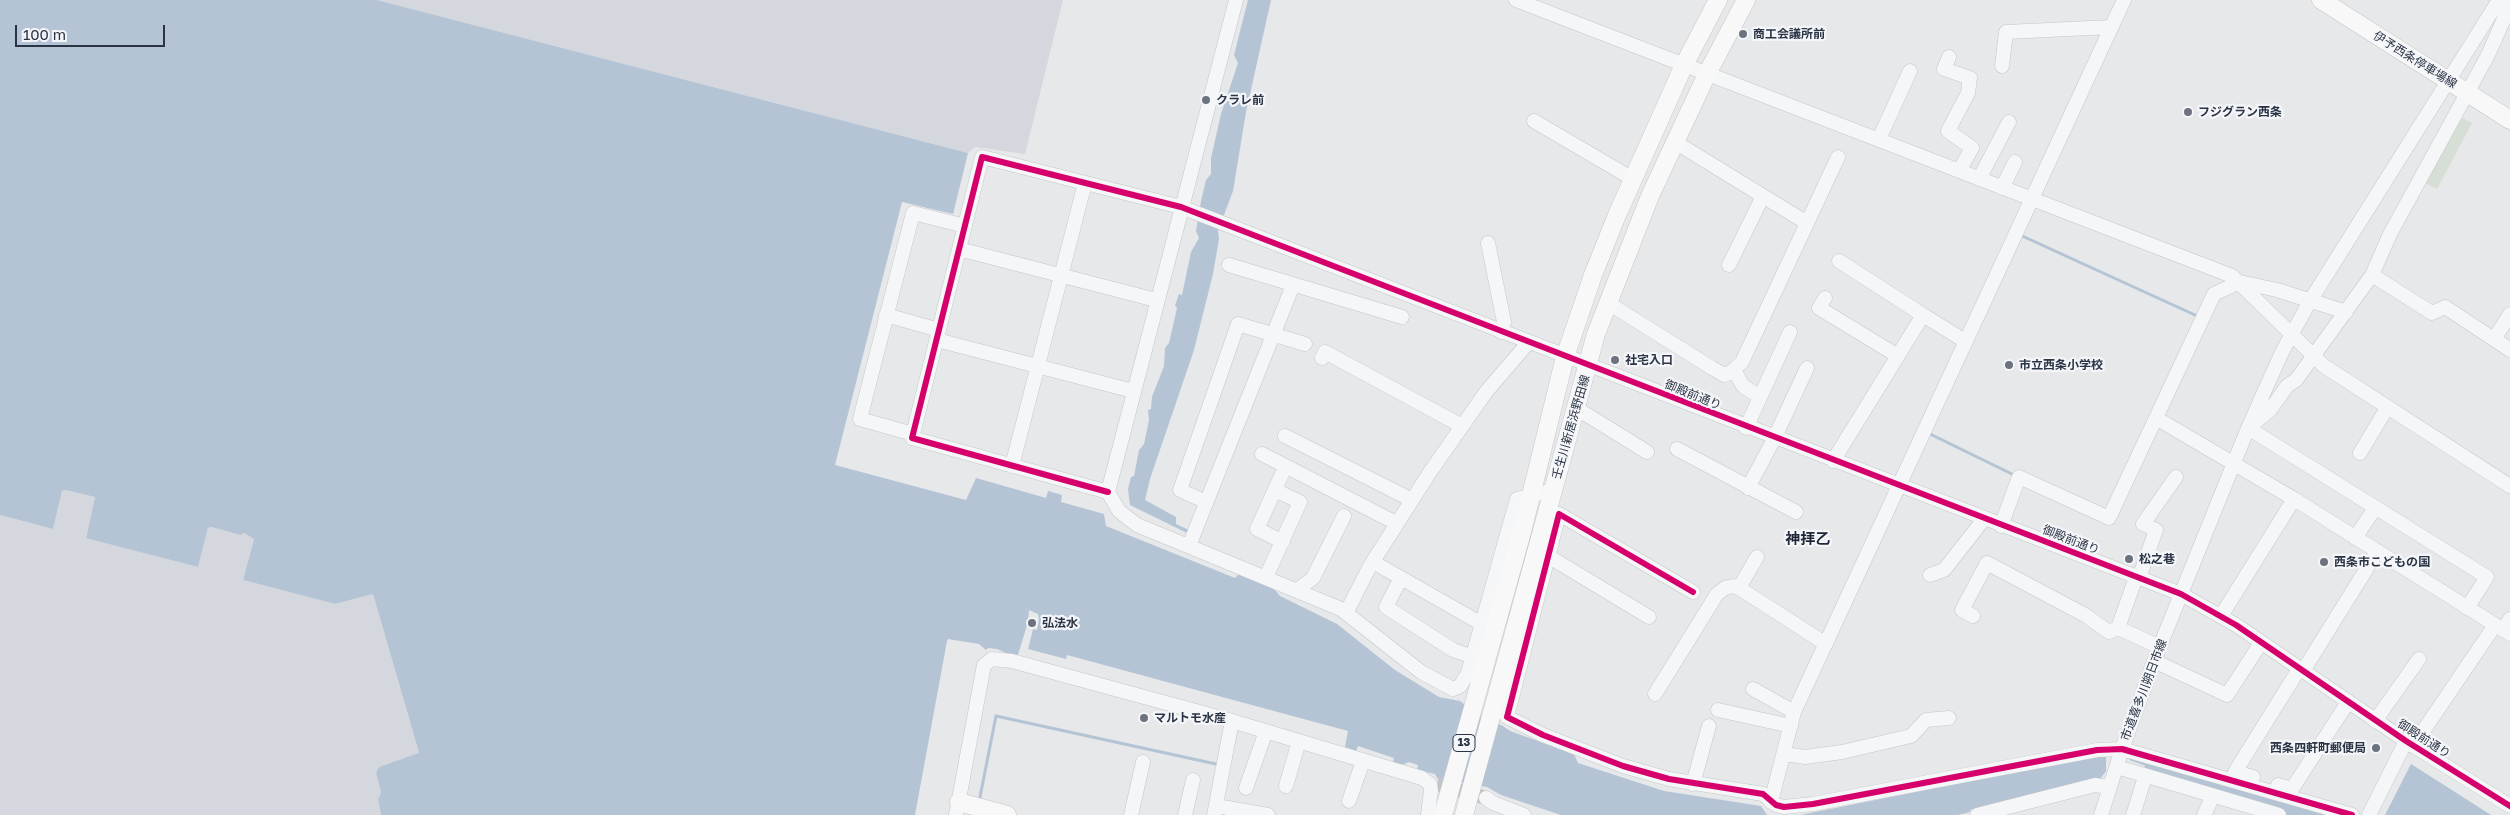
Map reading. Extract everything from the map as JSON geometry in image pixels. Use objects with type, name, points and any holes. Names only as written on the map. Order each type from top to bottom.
[{"type":"main road","name":"壬生川新居浜野田線","points":[[1443,815],[1439,783],[1475,703],[1522,532],[1565,357],[1593,275],[1633,180],[1684,65],[1718,0]]},
{"type":"main road","name":"壬生川新居浜野田線","points":[[1464,815],[1479,793],[1490,718],[1546,538],[1554,490],[1596,334],[1650,196],[1707,74],[1746,0]]},
{"type":"main road","name":"伊予西条停車場線","points":[[2321,0],[2510,120]]},
{"type":"main road","points":[[958,808],[1007,815]]},
{"type":"street","points":[[1236,0],[1186,209],[1156,300],[1108,492],[1119,511],[1126,518],[1189,546],[1298,590],[1346,613],[1421,672],[1453,689],[1465,681],[1517,499],[1554,490]]},
{"type":"street","points":[[1516,0],[2220,271],[2240,282],[2324,366],[2510,486]]},
{"type":"street","points":[[1771,802],[1794,712],[2124,0]]},
{"type":"street","points":[[2467,608],[2486,577],[2248,428],[2270,410],[2287,386],[2296,380],[2372,275],[2390,234],[2488,55],[2510,5],[2499,0]]},
{"type":"street","name":"市道喜多川朔日市線","points":[[2101,815],[2122,748],[2154,662],[2248,428],[2291,333],[2499,0]]},
{"type":"street","points":[[2002,66],[2006,32],[2112,27]]},
{"type":"street","points":[[1949,57],[1944,69],[1970,78],[1968,93],[1948,131],[1972,148],[1959,171]]},
{"type":"street","points":[[1879,139],[1910,72]]},
{"type":"street","points":[[1534,121],[1633,180]]},
{"type":"street","points":[[1979,179],[2009,122]]},
{"type":"street","points":[[1675,142],[1807,223]]},
{"type":"street","name":"御殿前通り","points":[[965,226],[982,157],[1186,209],[1833,462],[2181,594],[2221,616],[2409,744],[2510,806]]},
{"type":"street","points":[[1608,303],[1724,375],[1734,370],[1742,362],[1838,157]]},
{"type":"street","points":[[2002,188],[2015,162]]},
{"type":"street","points":[[1012,466],[1086,183]]},
{"type":"street","points":[[1729,265],[1763,196]]},
{"type":"street","points":[[913,434],[860,419],[913,213],[965,226],[959,249],[938,335],[912,438],[1108,492]]},
{"type":"street","points":[[1488,243],[1504,322],[1501,332]]},
{"type":"street","points":[[959,249],[1156,300]]},
{"type":"street","points":[[1839,261],[1965,341]]},
{"type":"street","points":[[1229,265],[1402,317]]},
{"type":"street","points":[[2372,275],[2432,313],[2445,307],[2510,350]]},
{"type":"street","points":[[2001,526],[2019,477],[2109,518],[2214,294],[2240,282],[2277,290],[2346,312]]},
{"type":"street","points":[[1189,546],[1273,333],[1294,285]]},
{"type":"street","points":[[1388,312],[1396,291]]},
{"type":"street","points":[[1825,298],[1819,308],[1898,356]]},
{"type":"street","points":[[2494,340],[2510,314]]},
{"type":"street","points":[[886,315],[938,335],[1038,366],[1133,391]]},
{"type":"street","points":[[1833,462],[1923,315]]},
{"type":"street","points":[[1206,502],[1180,490],[1238,324],[1305,344]]},
{"type":"street","points":[[1746,428],[1790,332]]},
{"type":"street","points":[[1346,613],[1396,523],[1486,392],[1528,342]]},
{"type":"street","points":[[1322,358],[1325,352],[1462,426]]},
{"type":"street","points":[[1748,488],[1774,439],[1807,368]]},
{"type":"street","points":[[1734,370],[1742,386],[1760,397]]},
{"type":"street","points":[[1576,408],[1647,452]]},
{"type":"street","points":[[2360,453],[2387,408]]},
{"type":"street","points":[[2156,418],[2294,499],[2467,608],[2504,627],[2409,744],[2369,815]]},
{"type":"street","points":[[1285,436],[1412,500]]},
{"type":"street","points":[[1677,449],[1796,512]]},
{"type":"street","points":[[1262,454],[1396,523]]},
{"type":"street","points":[[1282,474],[1257,529],[1283,542]]},
{"type":"street","points":[[1973,616],[1962,610],[1987,562],[2084,615],[2109,632],[2118,628],[2156,530],[2143,524],[2176,477]]},
{"type":"street","points":[[1266,577],[1300,502],[1275,490]]},
{"type":"street","points":[[2221,616],[2294,499]]},
{"type":"street","points":[[2355,538],[2375,508]]},
{"type":"street","points":[[1693,592],[1559,514],[1546,538],[1548,556],[1507,717],[1543,735],[1623,766],[1693,784],[1763,794],[1771,802],[1784,807],[1798,807],[2098,750],[2122,748],[2352,815]]},
{"type":"street","points":[[1298,590],[1313,578],[1344,516]]},
{"type":"street","points":[[1930,575],[1944,570],[1984,519]]},
{"type":"street","points":[[1522,532],[1546,538]]},
{"type":"street","points":[[2348,702],[2292,789],[2236,772],[2377,552]]},
{"type":"street","points":[[1548,556],[1649,617]]},
{"type":"street","points":[[1739,588],[1757,558]]},
{"type":"street","points":[[1373,562],[1482,624]]},
{"type":"street","points":[[1401,578],[1386,607],[1453,650],[1473,656]]},
{"type":"street","points":[[1655,694],[1718,594],[1733,586],[1826,644]]},
{"type":"street","points":[[2118,628],[2160,647]]},
{"type":"street","points":[[2154,662],[2227,695],[2261,642]]},
{"type":"street","points":[[958,808],[984,665],[992,659],[1012,661],[1232,721],[1439,783]]},
{"type":"street","points":[[2376,721],[2418,659]]},
{"type":"street","points":[[1753,689],[1794,712]]},
{"type":"street","points":[[1718,710],[1791,726]]},
{"type":"street","points":[[1784,754],[1805,757],[1842,752],[1911,736],[1926,720],[1949,718]]},
{"type":"street","points":[[1232,721],[1215,810],[1268,815]]},
{"type":"street","points":[[1693,784],[1708,726]]},
{"type":"street","points":[[1246,788],[1266,731]]},
{"type":"street","points":[[1286,786],[1299,741]]},
{"type":"street","points":[[1349,801],[1362,760]]},
{"type":"street","points":[[1131,815],[1142,761]]},
{"type":"street","points":[[2116,767],[2279,815]]},
{"type":"street","points":[[2132,815],[2145,777]]},
{"type":"street","points":[[1185,815],[1192,780]]},
{"type":"street","points":[[1428,815],[1432,795],[1430,784],[1439,783]]},
{"type":"street","points":[[1976,815],[1999,812],[2095,785],[2109,787]]},
{"type":"street","points":[[1479,793],[1493,803],[1524,815]]},
{"type":"street","points":[[2204,815],[2213,796]]},
{"type":"shaded area","points":[[377,0],[1063,0],[1025,154],[975,147],[968,153]]},
{"type":"shaded area","points":[[2458,116],[2472,123],[2437,189],[2422,182]]},
{"type":"shaded area","points":[[65,490],[95,497],[86,537],[198,567],[208,528],[211,527],[239,535],[244,533],[254,538],[243,580],[335,604],[373,594],[419,754],[379,767],[376,773],[381,792],[378,800],[381,815],[0,815],[0,515],[53,529],[62,491]]},
{"type":"water","points":[[0,0],[377,0],[968,153],[953,214],[902,202],[835,465],[966,500],[976,478],[1046,498],[1048,491],[1062,495],[1061,502],[1104,514],[1106,526],[1235,578],[1239,574],[1274,589],[1280,596],[1337,624],[1395,670],[1439,697],[1460,701],[1479,716],[1510,731],[1574,754],[1578,763],[1664,791],[1761,806],[1767,815],[1561,815],[1501,795],[1487,787],[1438,779],[1435,774],[1417,770],[1418,765],[1409,762],[1402,765],[1393,762],[1394,758],[1358,746],[1356,751],[1345,747],[1348,731],[1067,655],[1066,659],[1028,649],[1033,629],[1037,630],[1039,619],[1038,614],[1029,610],[1028,622],[1017,658],[997,649],[988,648],[986,650],[979,644],[948,639],[915,815],[381,815],[378,800],[381,792],[376,773],[379,767],[419,753],[373,594],[335,604],[243,580],[254,539],[244,533],[240,535],[211,527],[208,528],[198,567],[86,538],[95,497],[65,490],[62,491],[53,529],[0,515]]},
{"type":"water","points":[[1248,0],[1271,0],[1246,112],[1233,191],[1218,231],[1219,239],[1213,274],[1194,350],[1150,479],[1145,500],[1176,517],[1176,524],[1191,531],[1189,534],[1130,505],[1128,489],[1131,477],[1134,476],[1139,450],[1144,444],[1149,420],[1148,410],[1151,409],[1152,397],[1164,366],[1165,348],[1169,343],[1177,308],[1175,305],[1179,294],[1182,295],[1191,252],[1199,238],[1196,231],[1201,201],[1206,180],[1211,174],[1211,158],[1221,114],[1238,63],[1234,55]]},
{"type":"water","points":[[2101,755],[2106,756],[2106,771],[2101,778],[1970,810],[1970,812],[1958,815],[1800,815]]},
{"type":"water","points":[[2147,759],[2331,815],[2282,815],[2143,773]]},
{"type":"water","points":[[2411,764],[2491,815],[2385,815]]},
{"type":"waterway","points":[[2020,235],[2195,315]]},
{"type":"waterway","points":[[1928,433],[2014,475]]},
{"type":"waterway","points":[[979,802],[996,716],[1216,764]]},
{"type":"waterway","points":[[2131,759],[2148,765]]},
{"type":"tunnel","points":[[1437,784],[1486,798]]},
{"type":"cycle path","points":[[1108,492],[912,438],[982,157],[1181,207],[2181,594],[2236,625],[2406,741],[2510,806]]},
{"type":"cycle path","points":[[1693,592],[1559,514],[1507,717],[1543,735],[1623,766],[1669,779],[1763,794],[1776,805],[1784,807],[1813,804],[2097,750],[2122,749],[2352,815]]},
{"type":"place","name":"商工会議所前","points":[[1743,34]]},
{"type":"place","name":"クラレ前","points":[[1206,100]]},
{"type":"place","name":"フジグラン西条","points":[[2188,112]]},
{"type":"place","name":"社宅入口","points":[[1615,360]]},
{"type":"place","name":"市立西条小学校","points":[[2009,365]]},
{"type":"place","name":"松之巷","points":[[2129,559]]},
{"type":"place","name":"西条市こどもの国","points":[[2324,562]]},
{"type":"place","name":"弘法水","points":[[1032,623]]},
{"type":"place","name":"マルトモ水産","points":[[1144,718]]},
{"type":"place","name":"西条四軒町郵便局","points":[[2376,748]]},
{"type":"district","name":"神拝乙","points":[[1808,539]]}]
